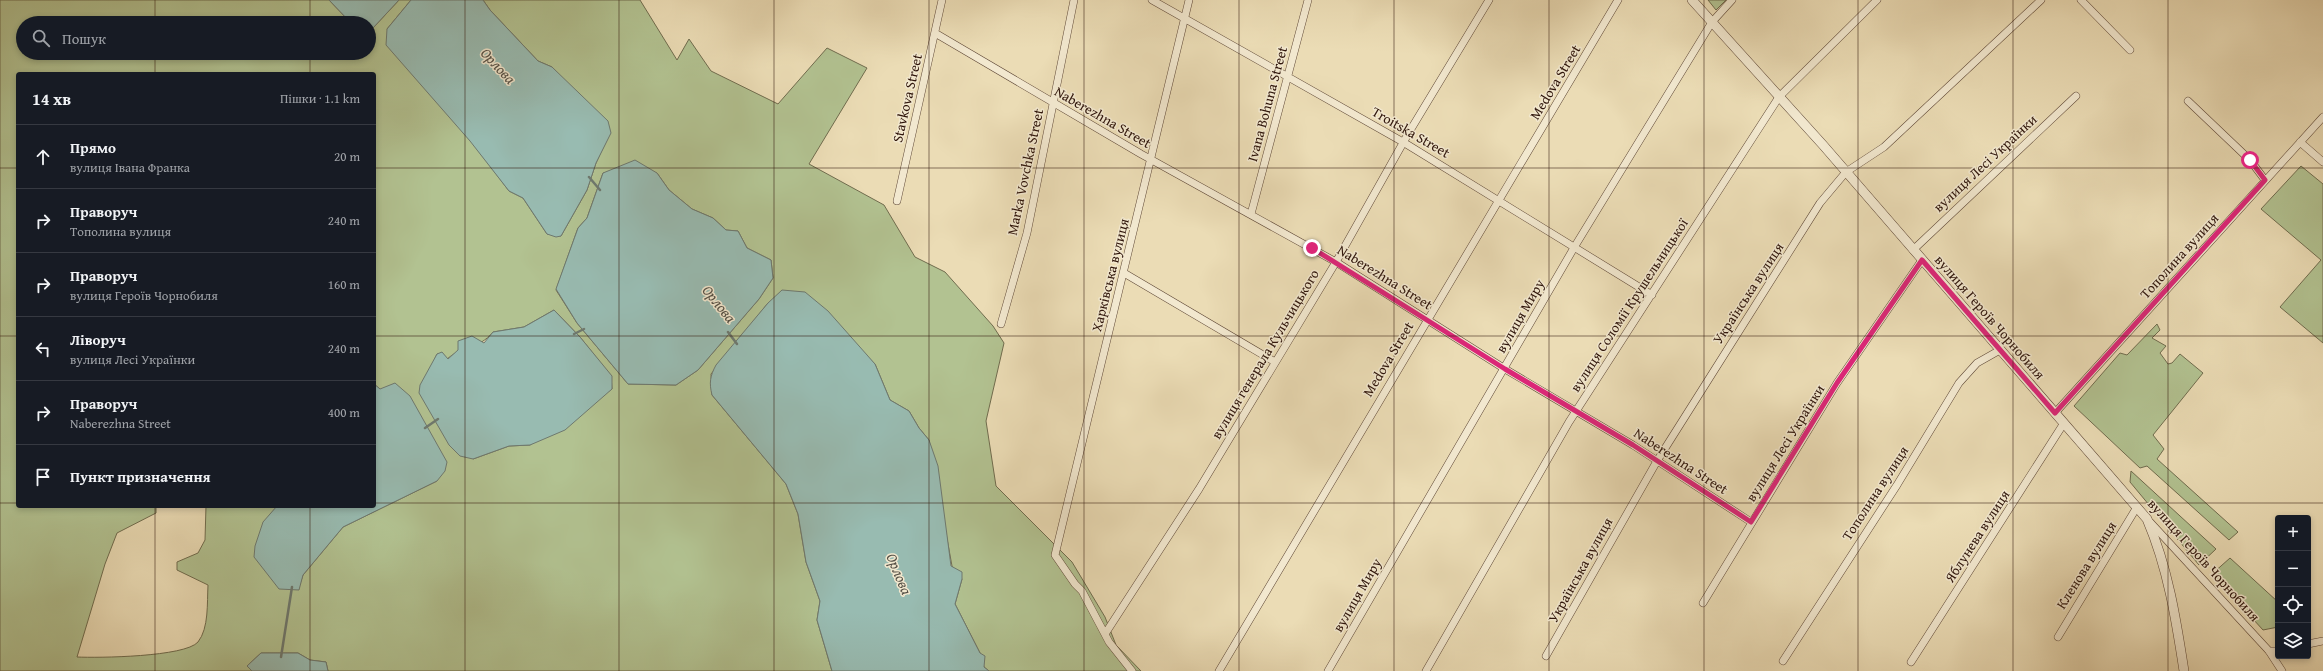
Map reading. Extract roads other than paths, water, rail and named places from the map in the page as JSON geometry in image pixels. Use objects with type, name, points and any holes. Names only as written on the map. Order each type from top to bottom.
[{"type":"street","name":"Stavkova Street","points":[[897,201],[942,0]]},
{"type":"street","name":"Marka Vovchka Street","points":[[1001,324],[1027,233],[1074,0]]},
{"type":"street","name":"Troitska Street","points":[[1152,0],[1403,142],[1575,246],[1652,295]]},
{"type":"street","name":"Харківська вулиця","points":[[1105,634],[1082,591],[1075,584],[1055,555],[1152,160],[1189,0]]},
{"type":"street","name":"Ivana Bohuna Street","points":[[1251,214],[1308,0]]},
{"type":"street","name":"вулиця генерала Кульчицького","points":[[1105,634],[1199,489],[1336,262],[1403,142],[1489,0]]},
{"type":"street","name":"Medova Street","points":[[1219,671],[1618,0]]},
{"type":"street","name":"вулиця Героїв Чорнобиля","points":[[1692,0],[1846,172],[2147,519],[2269,651],[2282,671]]},
{"type":"street","name":"вулиця Миру","points":[[1328,671],[1505,369],[1575,246],[1712,22],[1732,0]]},
{"type":"street","name":"вулиця Соломії Крушельницької","points":[[1426,671],[1577,410],[1779,97],[1877,0]]},
{"type":"street","name":"Українська вулиця","points":[[1546,656],[1657,461],[1820,203],[1846,172],[1884,147],[2041,0]]},
{"type":"street","points":[[2081,0],[2130,50]]},
{"type":"street","name":"Naberezhna Street","points":[[935,33],[1152,160],[1336,262],[1505,369],[1577,410],[1751,522]]},
{"type":"street","name":"вулиця Лесі Українки","points":[[1913,250],[2076,96]]},
{"type":"street","points":[[2188,101],[2250,160],[2265,180]]},
{"type":"street","name":"Тополина вулиця","points":[[2055,413],[2323,117]]},
{"type":"street","points":[[2300,142],[2323,162]]},
{"type":"street","name":"вулиця Лесі Українки","points":[[1703,603],[1837,383],[1922,260]]},
{"type":"street","points":[[1124,273],[1275,362]]},
{"type":"street","name":"Тополина вулиця","points":[[1783,661],[1897,485],[1959,383],[1977,363],[2000,350]]},
{"type":"street","name":"Яблунева вулиця","points":[[1911,662],[2064,423]]},
{"type":"street","name":"Кленова вулиця","points":[[2058,637],[2137,507]]},
{"type":"street","points":[[2147,519],[2158,546],[2166,573],[2184,671]]},
{"type":"street","points":[[1105,634],[1132,671]]},
{"type":"street","points":[[2311,643],[2323,641]]},
{"type":"street","points":[[2269,651],[2275,651]]},
{"type":"water","points":[[329,0],[399,0],[376,25],[376,16],[344,16]]},
{"type":"water","points":[[411,0],[483,0],[490,10],[538,61],[552,67],[608,121],[611,133],[596,163],[587,190],[561,236],[556,237],[547,234],[523,198],[509,191],[470,141],[386,45],[387,29]]},
{"type":"water","points":[[635,160],[657,173],[669,190],[692,209],[713,218],[726,230],[738,231],[747,248],[771,260],[773,278],[759,299],[698,370],[676,385],[628,384],[577,323],[556,289],[578,228],[587,218],[603,173]]},
{"type":"water","points":[[782,290],[805,292],[828,311],[875,364],[890,400],[909,411],[919,428],[929,440],[938,466],[951,566],[962,572],[962,579],[955,604],[980,653],[985,656],[984,667],[989,671],[832,671],[817,620],[820,601],[806,562],[798,514],[786,484],[712,395],[711,376],[716,365],[768,303]]},
{"type":"water","points":[[554,310],[580,337],[612,376],[612,389],[565,430],[530,445],[509,446],[473,459],[460,456],[449,445],[419,393],[420,385],[437,354],[442,352],[448,359],[458,350],[458,341],[472,336],[484,343],[493,332],[524,327]]},
{"type":"water","points":[[395,383],[410,396],[447,462],[445,471],[437,481],[343,527],[303,575],[299,590],[279,589],[254,557],[255,546],[263,522],[275,508],[376,508],[376,386],[380,389]]},
{"type":"water","points":[[261,653],[298,653],[310,660],[326,662],[328,671],[252,671],[247,666]]},
{"type":"waterway","name":"Орлова","points":[[589,177],[600,190]]},
{"type":"waterway","points":[[574,334],[584,329]]},
{"type":"waterway","name":"Орлова","points":[[728,332],[737,344]]},
{"type":"waterway","points":[[425,428],[438,419]]},
{"type":"waterway","points":[[281,657],[292,587]]}]
